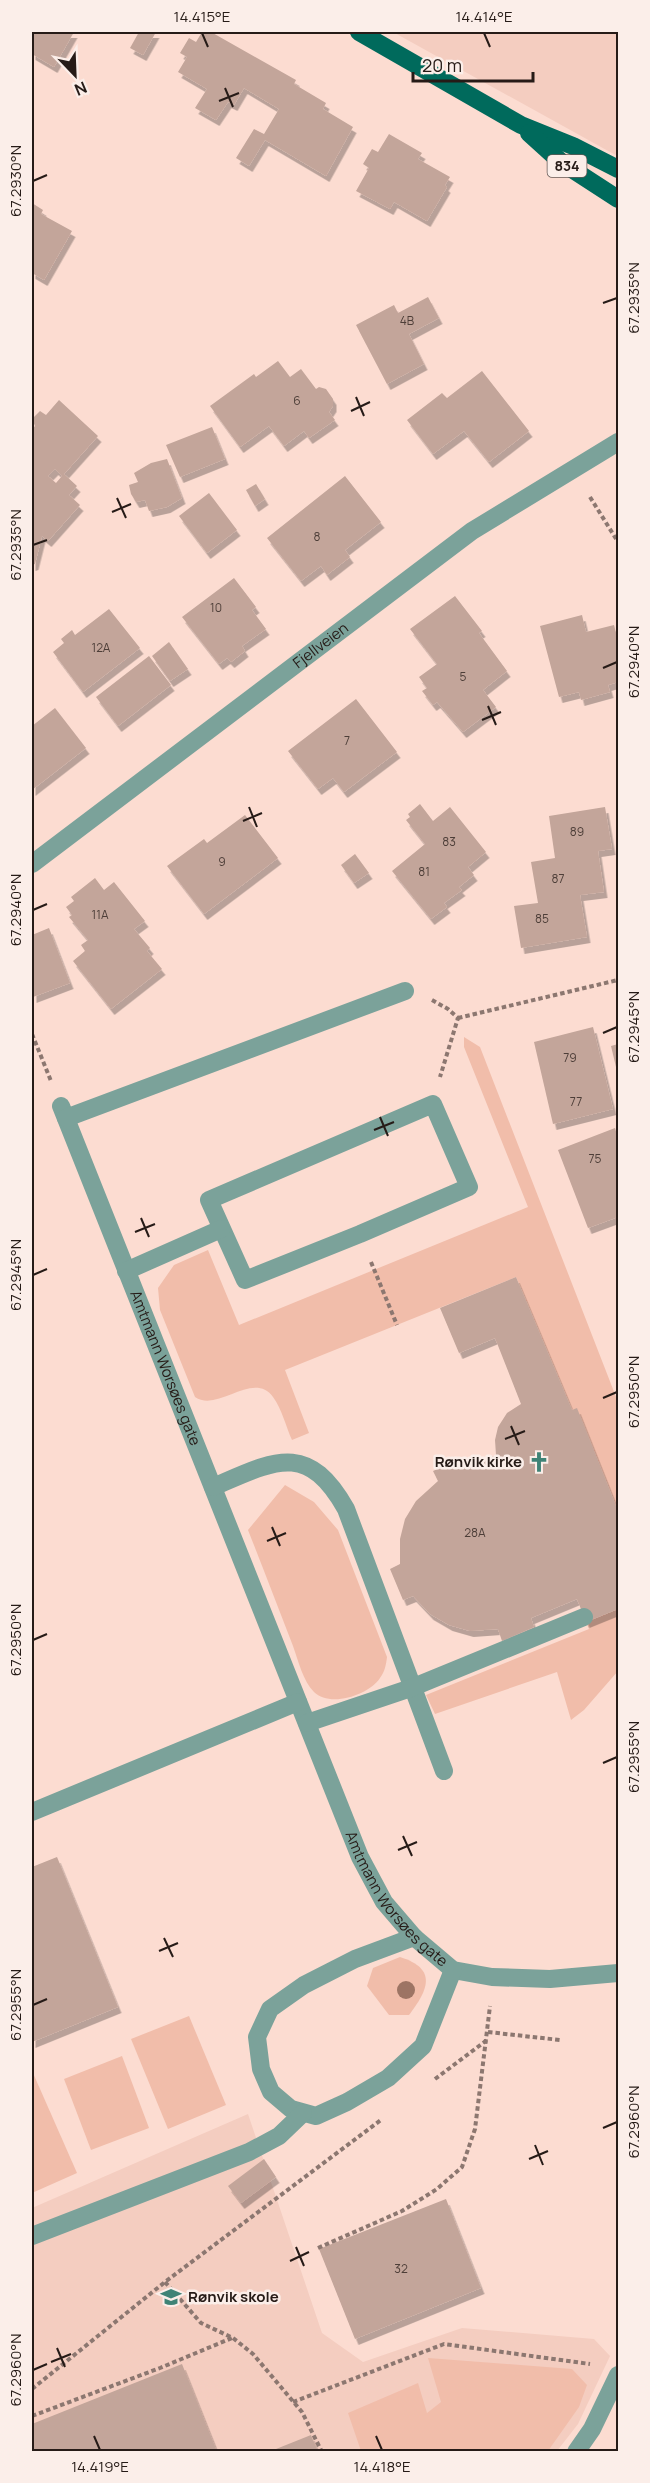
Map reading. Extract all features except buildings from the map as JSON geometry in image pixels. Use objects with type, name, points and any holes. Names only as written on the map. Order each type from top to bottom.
[{"type":"main road","name":"834","points":[[359,32],[521,125],[573,146],[618,169]]},
{"type":"main road","name":"834","points":[[521,125],[561,162],[618,199]]},
{"type":"street","name":"Fjellveien","points":[[32,864],[472,531],[618,442]]},
{"type":"street","points":[[64,1112],[405,991]]},
{"type":"street","points":[[433,1104],[468,1187],[360,1234],[245,1280],[221,1229],[209,1200],[433,1104]]},
{"type":"street","name":"Amtmann Worsøes gate","points":[[64,1112],[360,1857],[384,1902],[414,1937],[453,1970],[492,1977],[550,1979],[618,1973]]},
{"type":"street","points":[[126,1271],[221,1229]]},
{"type":"street","points":[[213,1487],[275,1464],[294,1462],[322,1475],[346,1509],[411,1688],[444,1771]]},
{"type":"street","points":[[307,1723],[411,1688],[584,1617]]},
{"type":"street","points":[[32,1812],[298,1702]]},
{"type":"street","points":[[414,1937],[355,1959],[304,1985],[270,2009],[257,2037],[261,2069],[271,2092],[291,2109],[316,2116],[347,2102],[388,2078],[423,2046],[453,1970]]},
{"type":"street","points":[[32,2236],[249,2152],[279,2136],[303,2113]]},
{"type":"street","points":[[576,2451],[592,2429],[618,2375]]},
{"type":"path","points":[[590,497],[618,542]]},
{"type":"path","points":[[405,991],[435,1001],[458,1018],[618,980]]},
{"type":"path","points":[[433,1104],[458,1018]]},
{"type":"path","points":[[32,1034],[64,1112]]},
{"type":"path","points":[[360,1234],[398,1326]]},
{"type":"path","points":[[318,2248],[402,2211],[437,2189],[462,2167],[475,2129],[490,2003]]},
{"type":"path","points":[[488,2032],[560,2040]]},
{"type":"path","points":[[428,2085],[487,2040]]},
{"type":"path","points":[[32,2389],[165,2282],[390,2113]]},
{"type":"path","points":[[165,2282],[201,2323],[233,2338],[253,2354],[302,2412],[322,2451]]},
{"type":"path","points":[[32,2416],[233,2338]]},
{"type":"path","points":[[293,2402],[444,2344],[595,2365]]},
{"type":"shaded area","points":[[393,32],[618,32],[618,156],[610,152]]},
{"type":"shaded area","points":[[464,1037],[480,1047],[618,1402],[618,1511],[577,1409],[572,1410],[516,1277],[285,1370],[309,1433],[292,1440],[276,1402],[265,1390],[246,1389],[214,1400],[195,1397],[160,1310],[158,1288],[174,1265],[208,1250],[239,1325],[528,1207],[464,1047]]},
{"type":"shaded area","points":[[285,1485],[314,1502],[338,1530],[387,1657],[380,1678],[359,1694],[339,1699],[321,1697],[307,1682],[248,1530]]},
{"type":"shaded area","points":[[618,1609],[618,1671],[584,1710],[571,1720],[557,1672],[435,1714],[426,1695],[589,1629],[586,1622]]},
{"type":"shaded area","points":[[400,1957],[412,1962],[425,1974],[425,1989],[409,2015],[389,2015],[367,1986],[373,1968]]},
{"type":"shaded area","points":[[189,2016],[226,2105],[168,2129],[131,2039]]},
{"type":"shaded area","points":[[122,2056],[149,2128],[91,2150],[64,2079]]},
{"type":"shaded area","points":[[32,2073],[77,2173],[32,2193]]},
{"type":"shaded area","name":"Rønvik skole","points":[[248,2114],[322,2333],[363,2362],[462,2328],[594,2339],[610,2356],[578,2424],[557,2451],[32,2451],[32,2208]]},
{"type":"shaded area","points":[[428,2358],[572,2369],[587,2385],[579,2407],[548,2451],[361,2451],[348,2413],[418,2383],[427,2413],[441,2402]]},
{"type":"place","name":"Rønvik kirke","points":[[539,1462]]},
{"type":"place","name":"Rønvik skole","points":[[171,2297]]}]
